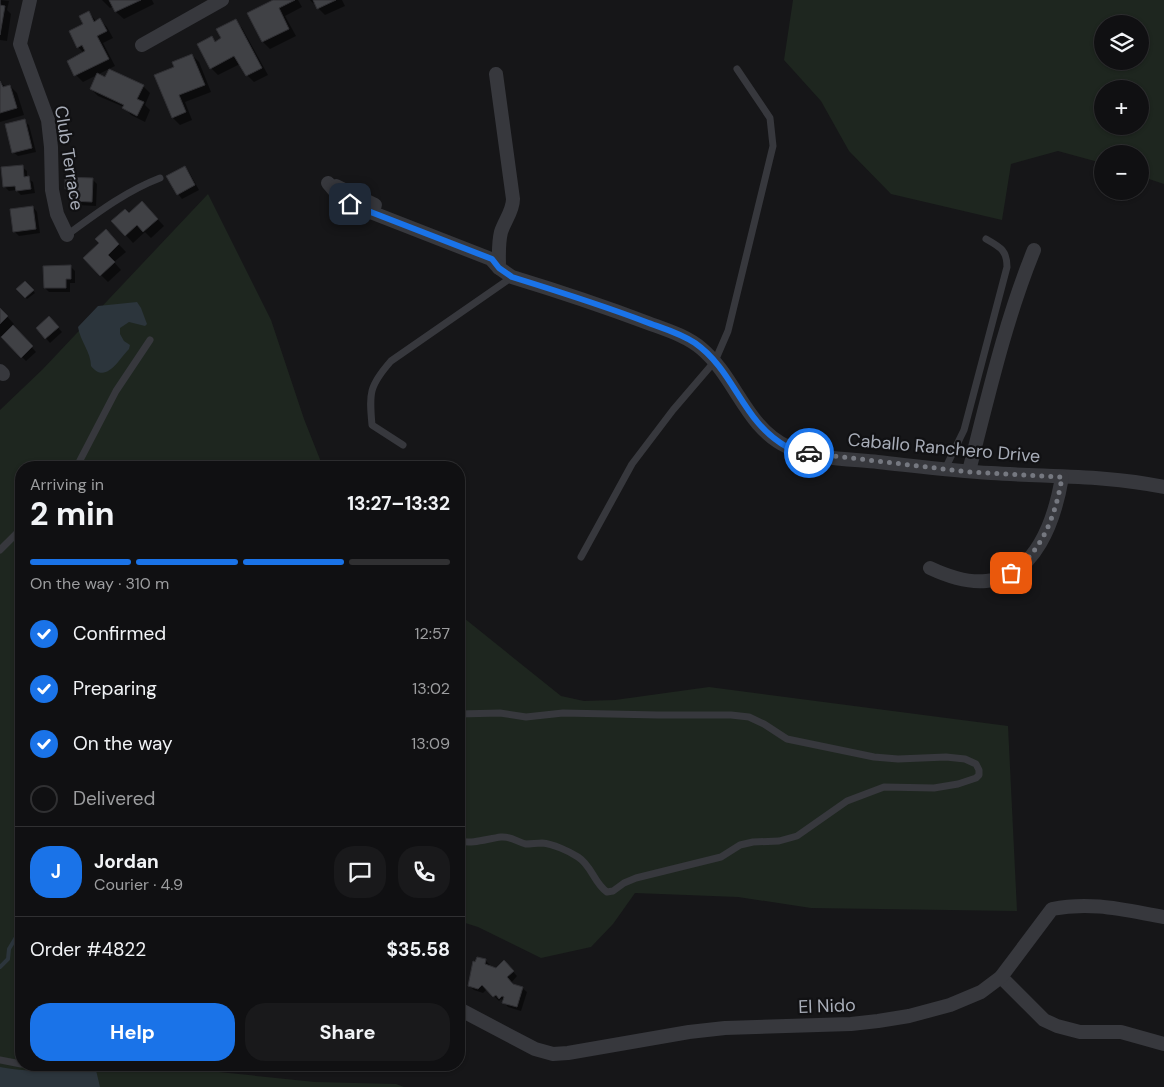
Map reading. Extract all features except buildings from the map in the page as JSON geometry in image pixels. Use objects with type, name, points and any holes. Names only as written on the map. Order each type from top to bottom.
[{"type":"street","name":"Club Terrace","points":[[30,0],[20,44],[48,120],[52,190],[57,214],[67,235]]},
{"type":"street","points":[[142,45],[222,0]]},
{"type":"street","points":[[495,264],[501,233],[513,207],[496,74]]},
{"type":"street","name":"Caballo Ranchero Drive","points":[[328,183],[339,196],[350,204],[495,264],[512,277],[669,330],[695,343],[715,361],[730,380],[744,406],[754,419],[765,431],[788,447],[817,455],[969,472],[1133,480],[1164,487]]},
{"type":"street","points":[[969,472],[996,362],[1034,250]]},
{"type":"street","points":[[930,568],[959,578],[986,581],[1000,578],[1016,570],[1030,557],[1053,518],[1062,477]]},
{"type":"street","name":"El Nido","points":[[465,1012],[535,1049],[553,1054],[725,1028],[878,1022],[909,1016],[950,1004],[981,992],[1001,977],[1052,909],[1078,905],[1105,906],[1164,917]]},
{"type":"street","points":[[1001,977],[1044,1020],[1057,1026],[1080,1032],[1121,1032],[1164,1044]]},
{"type":"lane","points":[[581,557],[632,464],[673,410],[715,361],[728,331],[773,146],[770,118],[737,69]]},
{"type":"lane","points":[[67,235],[116,200],[142,185],[160,178]]},
{"type":"lane","points":[[945,469],[964,430],[1007,267],[1007,258],[1004,250],[986,239]]},
{"type":"lane","points":[[403,444],[372,425],[369,398],[379,375],[391,361],[512,277]]},
{"type":"lane","points":[[80,461],[116,391],[150,340]]},
{"type":"lane","points":[[0,550],[15,534]]},
{"type":"lane","points":[[465,714],[500,713],[526,717],[587,712],[658,715],[731,715],[748,717],[764,724],[787,740],[874,757],[898,759],[946,757],[965,759],[977,765],[979,772],[973,779],[934,788],[880,788],[847,801],[797,836],[779,841],[753,842],[740,845],[721,857],[643,876],[624,883],[613,891],[607,892],[602,889],[590,867],[577,856],[551,845],[544,843],[529,844],[503,837],[472,843],[465,842]]},
{"type":"lane","points":[[0,1060],[15,1063]]},
{"type":"shaded area","points":[[793,0],[1164,0],[1164,184],[1149,179],[1149,145],[1094,145],[1094,161],[1058,151],[1011,164],[1002,220],[891,194],[849,151],[821,101],[784,60]]},
{"type":"shaded area","points":[[208,194],[271,320],[304,419],[321,461],[15,461],[15,1071],[217,1071],[315,1082],[396,1084],[404,1087],[0,1087],[0,410],[43,369]]},
{"type":"shaded area","points":[[137,302],[147,324],[145,326],[129,322],[120,328],[120,334],[124,341],[130,345],[129,349],[117,364],[107,372],[97,371],[91,366],[91,361],[78,327],[98,306]]},
{"type":"shaded area","points":[[465,619],[561,696],[584,701],[615,700],[709,687],[1008,726],[1017,911],[811,908],[738,897],[635,893],[613,924],[591,947],[541,958],[478,927],[465,923]]},
{"type":"shaded area","points":[[0,1067],[15,1071],[96,1071],[100,1087],[0,1087]]},
{"type":"waterway","points":[[0,967],[8,959],[9,949],[15,939]]},
{"type":"way so far","points":[[809,453],[969,472],[1062,477],[1053,518],[1030,557],[1021,567],[1011,573]]},
{"type":"route","points":[[350,204],[492,259],[499,268],[512,277],[635,318],[690,339],[715,361],[730,380],[744,406],[765,431],[788,447],[809,453]]}]
